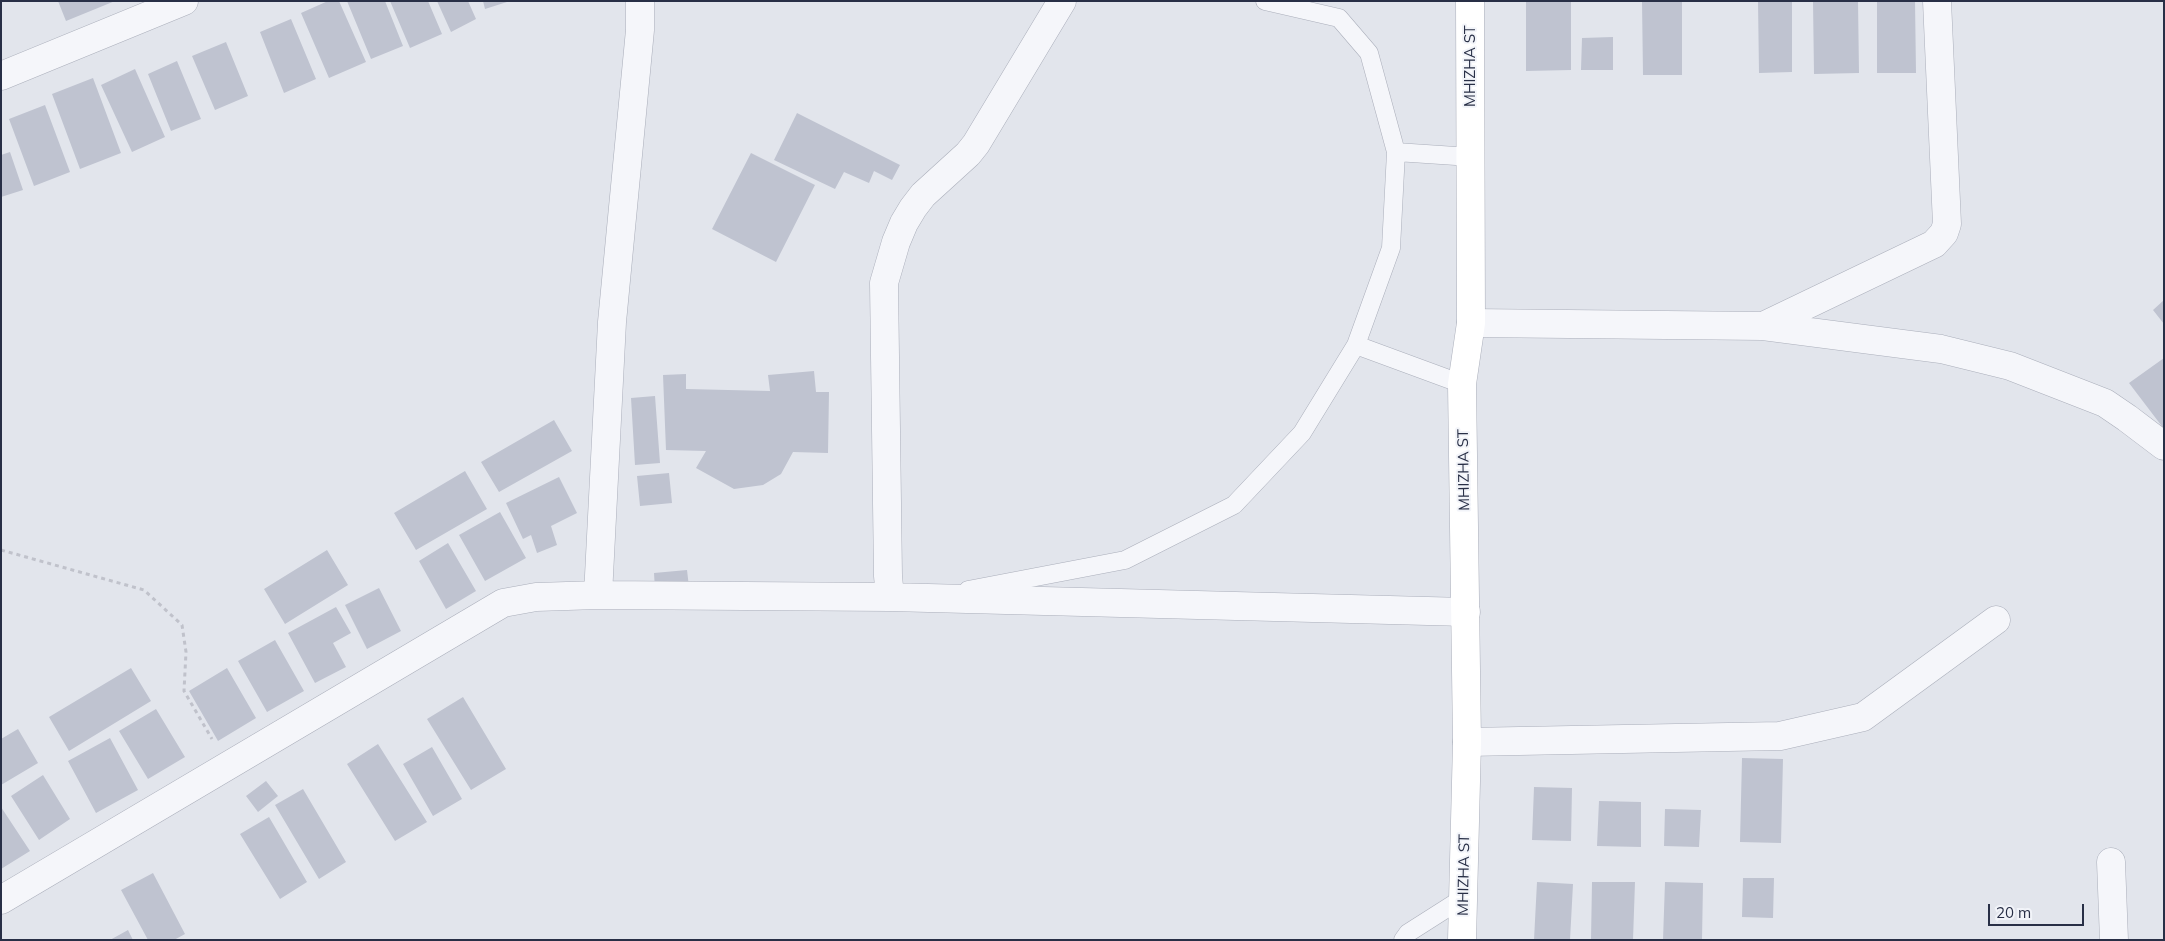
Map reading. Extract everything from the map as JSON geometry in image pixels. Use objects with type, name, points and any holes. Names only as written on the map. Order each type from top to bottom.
[{"type":"street","points":[[1,76],[184,1]]},
{"type":"street","points":[[598,596],[612,322],[640,30],[640,1]]},
{"type":"street","points":[[890,597],[888,576],[884,283],[896,242],[913,208],[923,195],[968,154],[976,144],[1062,1]]},
{"type":"street","name":"MHIZHA ST","points":[[1462,940],[1467,742],[1462,384],[1471,323],[1470,1]]},
{"type":"street","points":[[1764,326],[1934,244],[1944,233],[1946,224],[1937,1]]},
{"type":"street","points":[[1471,323],[1764,326],[1941,349],[2010,366],[2105,404],[2164,446]]},
{"type":"street","points":[[1,900],[503,603],[536,597],[598,596],[890,597],[1466,612]]},
{"type":"street","points":[[1467,742],[1780,736],[1863,717],[1996,620]]},
{"type":"street","points":[[2112,862],[2114,940]]},
{"type":"lane","points":[[925,598],[1125,560],[1234,505],[1302,433],[1356,345],[1391,248],[1396,152],[1369,53],[1339,18],[1265,1]]},
{"type":"lane","points":[[1396,152],[1471,156]]},
{"type":"lane","points":[[1356,345],[1462,384]]},
{"type":"lane","points":[[1404,940],[1408,933],[1463,898]]},
{"type":"path","points":[[1,550],[144,590],[182,625],[186,652],[184,691],[228,766]]},
{"type":"building","points":[[58,1],[115,1],[66,21]]},
{"type":"building","points":[[328,1],[339,1],[366,62],[329,78],[301,13]]},
{"type":"building","points":[[347,1],[385,1],[403,46],[371,59]]},
{"type":"building","points":[[390,1],[428,1],[442,34],[410,48]]},
{"type":"building","points":[[437,1],[468,1],[476,19],[451,32]]},
{"type":"building","points":[[483,1],[506,1],[507,2],[485,9]]},
{"type":"building","points":[[1526,1],[1571,1],[1571,70],[1526,71]]},
{"type":"building","points":[[1642,1],[1682,1],[1682,75],[1643,75]]},
{"type":"building","points":[[1758,1],[1792,1],[1792,72],[1759,73]]},
{"type":"building","points":[[1813,1],[1858,1],[1859,73],[1814,74]]},
{"type":"building","points":[[1877,1],[1915,1],[1916,73],[1877,73]]},
{"type":"building","points":[[291,19],[316,79],[284,93],[260,32]]},
{"type":"building","points":[[1613,37],[1613,70],[1581,70],[1582,38]]},
{"type":"building","points":[[226,42],[248,96],[215,110],[192,56]]},
{"type":"building","points":[[177,61],[201,119],[171,131],[148,74]]},
{"type":"building","points":[[135,69],[165,137],[132,152],[101,85]]},
{"type":"building","points":[[93,78],[121,153],[80,169],[52,94]]},
{"type":"building","points":[[45,105],[70,172],[34,186],[9,119]]},
{"type":"building","points":[[797,113],[900,165],[892,180],[874,171],[869,183],[844,172],[835,189],[774,160]]},
{"type":"building","points":[[10,152],[23,190],[1,197],[1,155]]},
{"type":"building","points":[[751,153],[815,185],[776,262],[712,229]]},
{"type":"building","points":[[2164,300],[2164,324],[2153,310]]},
{"type":"building","points":[[2164,358],[2164,429],[2129,383]]},
{"type":"building","points":[[814,371],[816,392],[829,392],[828,453],[793,452],[781,474],[763,485],[734,489],[696,468],[706,451],[666,450],[663,375],[686,374],[686,389],[770,391],[768,375]]},
{"type":"building","points":[[655,396],[660,463],[635,465],[631,398]]},
{"type":"building","points":[[554,420],[572,451],[499,492],[481,462]]},
{"type":"building","points":[[465,471],[487,509],[416,550],[394,513]]},
{"type":"building","points":[[669,473],[672,503],[640,506],[637,476]]},
{"type":"building","points":[[559,477],[577,513],[551,526],[557,545],[537,553],[531,535],[523,539],[506,503]]},
{"type":"building","points":[[500,512],[526,558],[485,581],[459,535]]},
{"type":"building","points":[[448,543],[476,591],[446,609],[419,561]]},
{"type":"building","points":[[327,550],[348,585],[285,624],[264,589]]},
{"type":"building","points":[[687,570],[689,587],[655,590],[654,573]]},
{"type":"building","points":[[379,588],[401,631],[367,649],[345,605]]},
{"type":"building","points":[[336,607],[351,633],[333,643],[346,667],[315,683],[288,633]]},
{"type":"building","points":[[275,640],[304,691],[267,712],[238,661]]},
{"type":"building","points":[[131,668],[151,701],[69,751],[49,717]]},
{"type":"building","points":[[227,668],[256,718],[218,741],[189,691]]},
{"type":"building","points":[[463,697],[506,769],[471,790],[427,719]]},
{"type":"building","points":[[156,709],[185,757],[148,779],[119,731]]},
{"type":"building","points":[[18,729],[38,763],[1,785],[1,739]]},
{"type":"building","points":[[110,738],[138,790],[96,813],[68,761]]},
{"type":"building","points":[[378,744],[427,822],[395,841],[347,764]]},
{"type":"building","points":[[432,747],[462,799],[433,816],[403,764]]},
{"type":"building","points":[[1742,758],[1783,759],[1781,843],[1740,842]]},
{"type":"building","points":[[43,775],[70,819],[39,840],[11,796]]},
{"type":"building","points":[[266,781],[278,796],[258,812],[246,796]]},
{"type":"building","points":[[1534,787],[1572,788],[1571,841],[1532,840]]},
{"type":"building","points":[[303,789],[346,862],[319,879],[275,805]]},
{"type":"building","points":[[1599,801],[1641,802],[1641,847],[1597,846]]},
{"type":"building","points":[[1,807],[30,851],[1,869]]},
{"type":"building","points":[[1665,809],[1701,810],[1699,847],[1664,846]]},
{"type":"building","points":[[269,817],[307,882],[280,899],[240,834]]},
{"type":"building","points":[[153,873],[185,934],[174,940],[148,940],[121,890]]},
{"type":"building","points":[[1743,878],[1774,878],[1773,918],[1742,917]]},
{"type":"building","points":[[1537,882],[1573,884],[1570,940],[1534,940]]},
{"type":"building","points":[[1592,882],[1635,882],[1633,940],[1591,940]]},
{"type":"building","points":[[1665,882],[1703,883],[1702,940],[1663,940]]},
{"type":"building","points":[[128,930],[133,940],[110,940]]}]
